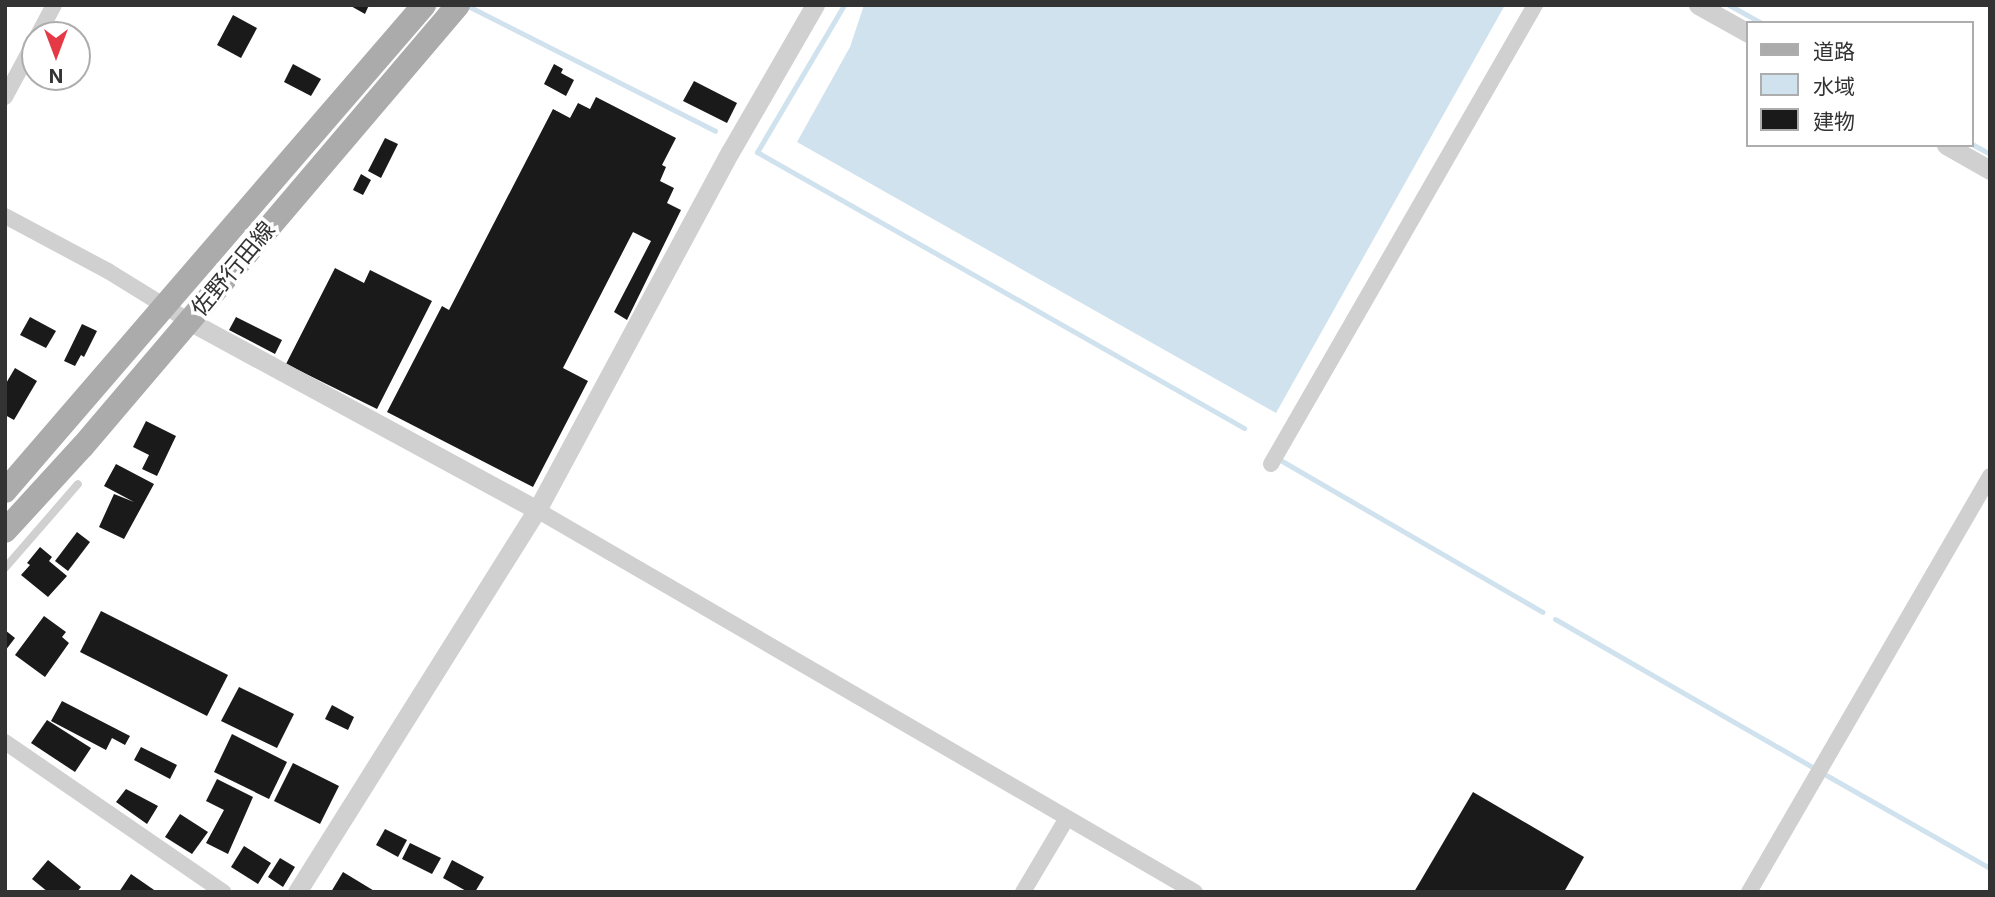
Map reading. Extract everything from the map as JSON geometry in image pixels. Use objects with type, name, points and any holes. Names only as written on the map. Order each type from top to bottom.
[{"type":"main road","name":"佐野行田線","points":[[5,491],[163,304],[424,5]]},
{"type":"main road","name":"佐野行田線","points":[[5,531],[83,446],[458,5]]},
{"type":"street","points":[[45,21],[54,5]]},
{"type":"street","points":[[297,892],[537,510],[730,152],[815,5]]},
{"type":"street","points":[[1271,464],[1535,5]]},
{"type":"street","points":[[1699,5],[1746,32]]},
{"type":"street","points":[[5,97],[21,67]]},
{"type":"street","points":[[1950,147],[1990,170]]},
{"type":"street","points":[[5,216],[189,321],[537,510],[1195,892]]},
{"type":"street","points":[[1749,892],[1990,477]]},
{"type":"street","points":[[5,742],[223,892]]},
{"type":"street","points":[[1023,892],[1067,818]]},
{"type":"lane","points":[[5,568],[78,484]]},
{"type":"water","points":[[864,5],[1505,5],[1276,413],[797,142],[850,47]]},
{"type":"building","points":[[349,5],[369,5],[365,14]]},
{"type":"building","points":[[233,15],[257,28],[241,58],[217,45]]},
{"type":"building","points":[[293,64],[321,79],[311,96],[284,82]]},
{"type":"building","points":[[554,64],[563,69],[561,73],[574,80],[566,96],[544,84]]},
{"type":"building","points":[[694,81],[737,103],[727,123],[683,101]]},
{"type":"building","points":[[596,97],[676,138],[662,165],[666,167],[660,181],[674,188],[667,203],[681,210],[627,320],[614,312],[651,241],[633,232],[563,368],[588,381],[533,487],[387,412],[442,306],[449,310],[553,109],[570,118],[578,103],[590,109]]},
{"type":"building","points":[[385,138],[398,144],[381,178],[368,171]]},
{"type":"building","points":[[361,174],[371,180],[363,195],[353,190]]},
{"type":"building","points":[[335,268],[364,283],[370,270],[432,301],[377,409],[286,364]]},
{"type":"building","points":[[30,317],[56,331],[46,348],[20,335]]},
{"type":"building","points":[[236,317],[282,340],[275,354],[229,330]]},
{"type":"building","points":[[82,324],[97,331],[84,357],[81,355],[75,366],[64,361]]},
{"type":"building","points":[[15,368],[37,381],[14,420],[5,415],[5,385]]},
{"type":"building","points":[[146,421],[176,436],[157,476],[142,469],[149,455],[133,447]]},
{"type":"building","points":[[116,464],[154,484],[124,539],[99,527],[114,494],[134,502],[104,486]]},
{"type":"building","points":[[77,532],[90,542],[68,571],[55,561]]},
{"type":"building","points":[[40,547],[52,557],[49,561],[67,576],[48,597],[21,575]]},
{"type":"building","points":[[101,611],[228,675],[207,716],[80,652]]},
{"type":"building","points":[[44,616],[66,632],[62,637],[69,643],[45,677],[15,655]]},
{"type":"building","points":[[5,630],[15,638],[5,651]]},
{"type":"building","points":[[239,687],[294,714],[277,748],[221,721]]},
{"type":"building","points":[[62,701],[130,736],[125,745],[112,738],[106,750],[51,721]]},
{"type":"building","points":[[332,705],[354,717],[348,730],[325,719]]},
{"type":"building","points":[[47,720],[91,748],[75,772],[31,743]]},
{"type":"building","points":[[232,734],[287,762],[269,799],[214,772]]},
{"type":"building","points":[[141,747],[177,765],[170,779],[134,760]]},
{"type":"building","points":[[293,763],[339,786],[320,824],[274,801]]},
{"type":"building","points":[[217,779],[253,797],[228,854],[206,843],[224,810],[206,801]]},
{"type":"building","points":[[126,789],[158,806],[147,824],[116,802]]},
{"type":"building","points":[[1473,792],[1584,857],[1564,892],[1414,892]]},
{"type":"building","points":[[180,814],[208,832],[192,854],[165,837]]},
{"type":"building","points":[[385,829],[407,840],[398,857],[376,845]]},
{"type":"building","points":[[410,843],[441,858],[432,874],[402,859]]},
{"type":"building","points":[[244,846],[271,863],[258,884],[231,867]]},
{"type":"building","points":[[280,858],[295,867],[283,887],[268,877]]},
{"type":"building","points":[[48,860],[81,887],[77,892],[48,892],[32,879]]},
{"type":"building","points":[[452,860],[484,877],[475,892],[468,892],[443,878]]},
{"type":"building","points":[[343,872],[376,892],[331,892]]},
{"type":"building","points":[[131,874],[157,892],[119,892]]},
{"type":"waterway","points":[[466,5],[715,131]]},
{"type":"waterway","points":[[844,5],[757,152],[1244,428]]},
{"type":"waterway","points":[[1729,5],[1757,21]]},
{"type":"waterway","points":[[1974,145],[1990,154]]},
{"type":"waterway","points":[[1282,461],[1542,612]]},
{"type":"waterway","points":[[1555,619],[1811,766]]},
{"type":"waterway","points":[[1826,775],[1990,868]]}]
